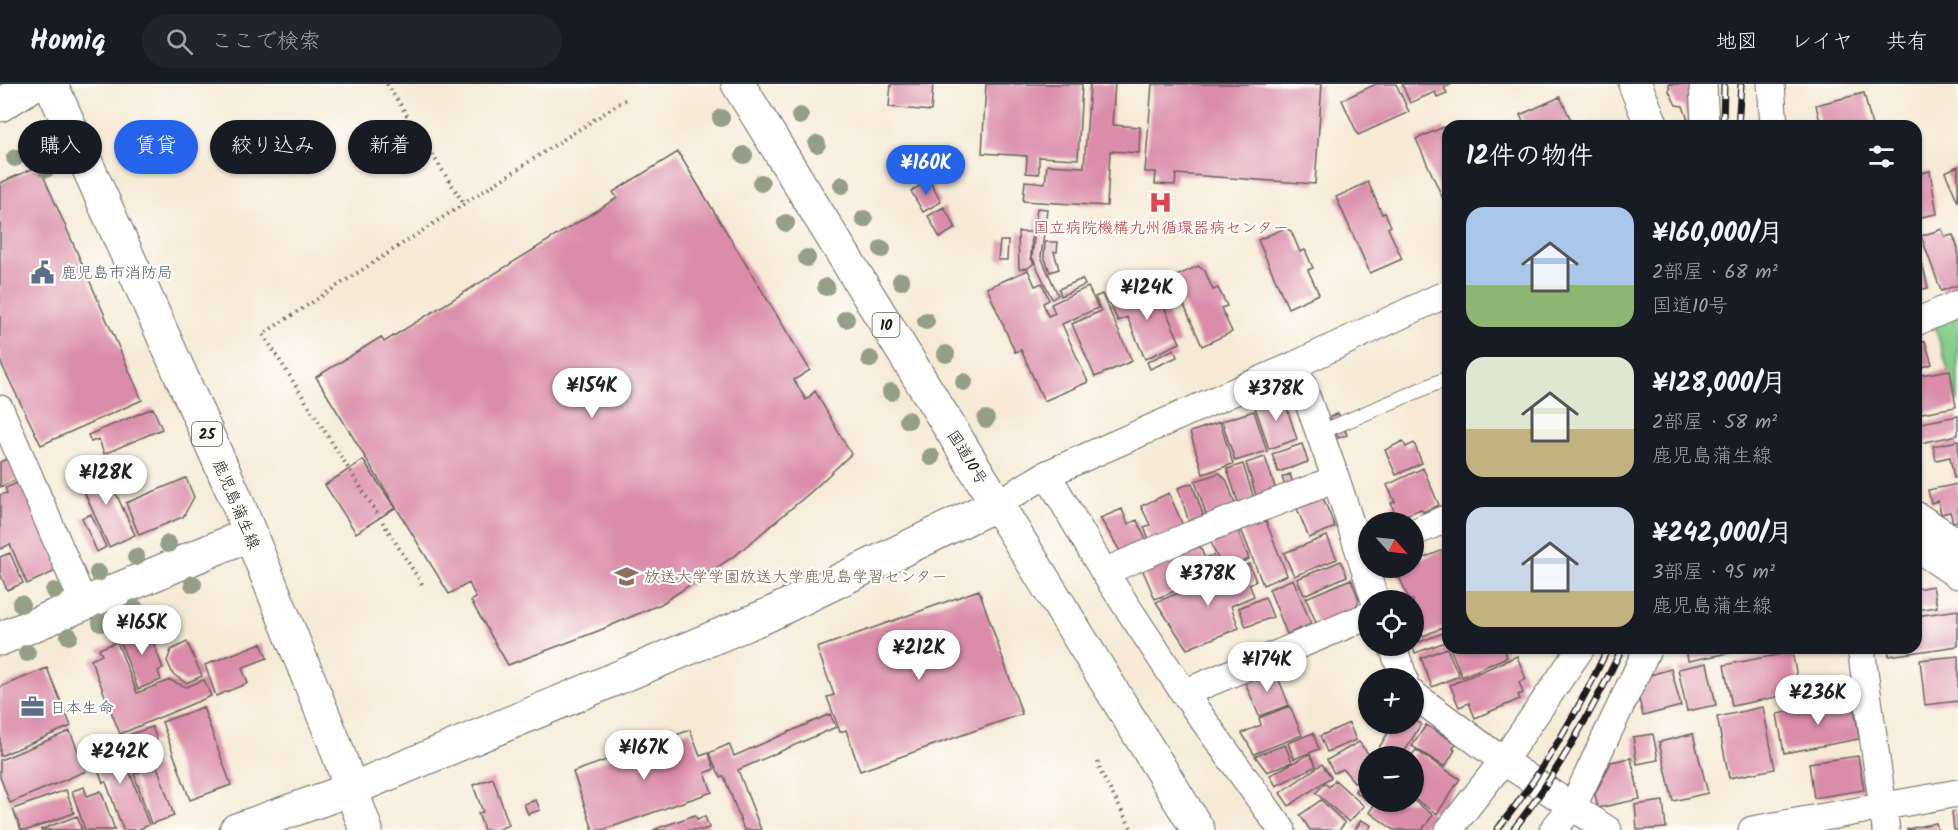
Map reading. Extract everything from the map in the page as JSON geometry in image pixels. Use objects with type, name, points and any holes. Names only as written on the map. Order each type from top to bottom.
[{"type":"main road","points":[[0,105],[34,84]]},
{"type":"main road","name":"鹿児島蒲生線","points":[[51,84],[250,534],[352,789],[366,830]]},
{"type":"main road","name":"国道10号","points":[[738,84],[1198,830]]},
{"type":"main road","points":[[1635,84],[1650,120]]},
{"type":"main road","points":[[236,830],[352,789],[768,615],[997,504]]},
{"type":"main road","points":[[0,639],[83,602],[250,534]]},
{"type":"main road","points":[[1922,548],[1958,572]]},
{"type":"street","points":[[1703,84],[1705,120]]},
{"type":"street","points":[[1771,84],[1774,120]]},
{"type":"street","points":[[997,504],[1047,474],[1295,365],[1442,296]]},
{"type":"street","points":[[1922,319],[1958,304]]},
{"type":"street","points":[[1295,365],[1358,538]]},
{"type":"street","points":[[0,409],[83,602]]},
{"type":"street","points":[[1047,474],[1104,573],[1184,693],[1282,830]]},
{"type":"street","points":[[1104,573],[1191,535],[1336,479]]},
{"type":"street","points":[[1922,519],[1958,542]]},
{"type":"street","points":[[1424,528],[1442,521]]},
{"type":"street","points":[[1184,693],[1358,620]]},
{"type":"street","points":[[1449,830],[1503,761],[1577,654]]},
{"type":"street","points":[[1553,830],[1573,806],[1645,654]]},
{"type":"street","points":[[1862,654],[1885,818]]},
{"type":"street","points":[[1424,702],[1503,761],[1608,830]]},
{"type":"street","points":[[1752,830],[1885,818],[1958,793]]},
{"type":"lane","points":[[1319,433],[1442,381]]},
{"type":"path","points":[[387,84],[464,204]]},
{"type":"path","points":[[422,584],[263,334],[626,99]]},
{"type":"path","points":[[1098,762],[1100,771],[1132,830]]},
{"type":"green space","points":[[1958,313],[1958,403],[1934,324]]},
{"type":"building","points":[[891,84],[933,84],[931,111],[889,107]]},
{"type":"building","points":[[986,84],[1082,84],[1078,159],[1039,157],[1039,174],[1026,173],[1027,156],[982,153]]},
{"type":"building","points":[[1090,84],[1115,84],[1112,125],[1140,127],[1139,153],[1110,151],[1107,206],[1023,201],[1025,181],[1045,183],[1047,165],[1084,167]]},
{"type":"building","points":[[1152,84],[1322,84],[1315,184],[1176,174],[1175,185],[1155,184],[1156,172],[1145,172]]},
{"type":"building","points":[[1376,84],[1396,84],[1409,112],[1358,135],[1342,100]]},
{"type":"building","points":[[1402,84],[1452,84],[1444,88],[1447,93],[1437,97],[1435,92],[1410,103]]},
{"type":"building","points":[[1669,84],[1694,84],[1697,120],[1688,120],[1683,106],[1676,105],[1669,91]]},
{"type":"building","points":[[1864,93],[1871,120],[1820,120],[1816,105]]},
{"type":"building","points":[[1560,97],[1571,120],[1522,120],[1520,115]]},
{"type":"building","points":[[1442,128],[1442,197],[1416,139]]},
{"type":"building","points":[[678,152],[810,370],[794,380],[806,400],[815,391],[851,454],[812,491],[736,555],[661,604],[508,665],[471,601],[476,598],[469,583],[449,594],[316,377],[381,337],[384,342],[617,198],[613,192]]},
{"type":"building","points":[[910,161],[917,174],[904,182],[897,168]]},
{"type":"building","points":[[1958,166],[1958,202],[1945,172]]},
{"type":"building","points":[[1930,171],[1937,214],[1922,217],[1922,173]]},
{"type":"building","name":"鹿児島市消防局","points":[[21,174],[43,174],[142,400],[41,445],[0,361],[0,183]]},
{"type":"building","points":[[929,180],[941,202],[923,212],[911,191]]},
{"type":"building","points":[[1368,182],[1382,214],[1385,213],[1391,226],[1388,228],[1402,259],[1370,273],[1336,197]]},
{"type":"building","points":[[944,207],[956,228],[940,238],[928,216]]},
{"type":"building","points":[[1037,208],[1047,209],[1041,257],[1058,295],[1052,299],[1032,257]]},
{"type":"building","points":[[1285,228],[1291,231],[1300,252],[1305,250],[1313,268],[1308,270],[1319,294],[1288,308],[1258,240]]},
{"type":"building","points":[[1942,229],[1945,237],[1953,235],[1958,249],[1958,285],[1941,291],[1922,236]]},
{"type":"building","points":[[1018,232],[1032,232],[1031,258],[1034,263],[1028,268],[1019,269]]},
{"type":"building","points":[[1000,241],[1008,241],[1007,260],[998,260]]},
{"type":"building","points":[[1045,242],[1058,242],[1057,252],[1054,252],[1059,269],[1050,272],[1044,256]]},
{"type":"building","points":[[1922,261],[1928,288],[1922,290]]},
{"type":"building","points":[[1198,266],[1205,271],[1213,290],[1218,288],[1227,306],[1221,308],[1232,332],[1202,346],[1172,278]]},
{"type":"building","points":[[1028,270],[1035,286],[1042,283],[1049,300],[1043,303],[1048,316],[1055,313],[1051,304],[1088,287],[1098,308],[1062,324],[1088,382],[1044,401],[1021,350],[1015,352],[987,288]]},
{"type":"building","points":[[1082,279],[1085,285],[1061,296],[1059,289]]},
{"type":"building","points":[[1154,284],[1180,343],[1145,359],[1127,317],[1118,321],[1110,304]]},
{"type":"building","points":[[1102,294],[1132,361],[1095,377],[1072,324],[1101,311],[1095,297]]},
{"type":"building","points":[[1925,341],[1932,364],[1922,367],[1922,342]]},
{"type":"building","points":[[1174,349],[1177,357],[1150,369],[1147,362]]},
{"type":"building","points":[[1950,370],[1956,407],[1922,413],[1922,375]]},
{"type":"building","points":[[1279,396],[1284,399],[1297,439],[1269,449],[1254,404]]},
{"type":"building","points":[[153,408],[162,429],[104,454],[99,439],[91,442],[88,435]]},
{"type":"building","points":[[1254,411],[1267,451],[1235,461],[1222,421]]},
{"type":"building","points":[[1338,413],[1347,435],[1338,438],[1330,417]]},
{"type":"building","points":[[1958,416],[1958,435],[1922,443],[1922,423]]},
{"type":"building","points":[[1220,422],[1233,464],[1203,474],[1190,432]]},
{"type":"building","points":[[1403,441],[1406,447],[1414,443],[1422,463],[1396,475],[1385,450]]},
{"type":"building","points":[[1958,441],[1958,477],[1954,478],[1950,457],[1936,460],[1933,446]]},
{"type":"building","points":[[1302,444],[1308,462],[1278,472],[1272,454]]},
{"type":"building","points":[[1265,457],[1277,493],[1257,499],[1246,463]]},
{"type":"building","points":[[9,458],[18,479],[0,487],[0,462]]},
{"type":"building","points":[[363,460],[395,508],[356,533],[325,485]]},
{"type":"building","points":[[1243,464],[1254,499],[1239,505],[1227,469]]},
{"type":"building","points":[[103,465],[135,535],[109,547],[77,476]]},
{"type":"building","points":[[1423,468],[1439,505],[1423,512],[1421,509],[1413,512],[1392,512],[1394,511],[1391,503],[1395,502],[1387,485]]},
{"type":"building","points":[[1220,473],[1227,481],[1236,507],[1207,517],[1195,481]]},
{"type":"building","points":[[1290,474],[1294,487],[1286,490],[1282,477]]},
{"type":"building","points":[[186,478],[194,497],[183,517],[139,535],[126,503]]},
{"type":"building","points":[[22,481],[60,569],[27,584],[10,544],[1,549],[0,546],[0,495],[7,493],[5,488]]},
{"type":"building","points":[[1192,483],[1205,520],[1190,525],[1178,488]]},
{"type":"building","points":[[1958,484],[1958,521],[1953,522],[1950,512],[1941,514],[1938,501],[1931,503],[1928,490]]},
{"type":"building","points":[[1169,493],[1184,528],[1150,542],[1144,527],[1150,525],[1141,506]]},
{"type":"building","points":[[1322,495],[1335,527],[1309,538],[1296,506]]},
{"type":"building","points":[[1122,509],[1128,524],[1137,520],[1148,545],[1123,556],[1100,518]]},
{"type":"building","points":[[91,514],[106,547],[97,552],[82,518]]},
{"type":"building","points":[[1265,519],[1287,575],[1263,585],[1241,529]]},
{"type":"building","points":[[1236,526],[1249,559],[1222,570],[1209,537]]},
{"type":"building","points":[[1327,536],[1337,559],[1294,576],[1284,553]]},
{"type":"building","points":[[1200,546],[1205,559],[1213,555],[1220,573],[1155,599],[1141,566],[1187,547],[1188,551]]},
{"type":"building","points":[[1442,550],[1442,628],[1424,636],[1424,590],[1405,590],[1400,578],[1424,578],[1424,558]]},
{"type":"building","points":[[10,553],[23,583],[7,590],[0,573],[0,557]]},
{"type":"building","points":[[1341,561],[1347,576],[1304,595],[1297,579]]},
{"type":"building","points":[[1249,564],[1256,581],[1249,584],[1254,596],[1231,606],[1239,628],[1187,649],[1156,602]]},
{"type":"building","points":[[1293,579],[1311,624],[1287,634],[1269,589]]},
{"type":"building","points":[[1351,579],[1358,602],[1354,610],[1317,625],[1306,598]]},
{"type":"building","points":[[1933,586],[1937,607],[1922,609],[1922,588]]},
{"type":"building","points":[[979,590],[1022,714],[860,771],[846,730],[840,732],[827,697],[834,695],[817,648]]},
{"type":"building","points":[[1265,597],[1273,617],[1246,627],[1239,608]]},
{"type":"building","points":[[1958,610],[1958,646],[1922,651],[1922,615]]},
{"type":"building","points":[[146,624],[163,668],[158,671],[161,680],[138,689],[118,636]]},
{"type":"building","points":[[1442,633],[1442,643],[1424,650],[1424,640]]},
{"type":"building","points":[[117,642],[137,693],[170,680],[186,687],[204,680],[211,696],[120,734],[91,660],[102,655],[99,649]]},
{"type":"building","points":[[187,642],[202,676],[186,683],[173,674],[167,661],[171,650]]},
{"type":"building","points":[[261,643],[267,658],[242,668],[248,683],[216,696],[205,665]]},
{"type":"building","points":[[1442,650],[1442,654],[1450,654],[1459,676],[1432,687],[1421,658]]},
{"type":"building","points":[[1452,654],[1506,654],[1507,657],[1462,677]]},
{"type":"building","points":[[1687,654],[1725,654],[1688,661]]},
{"type":"building","points":[[1792,654],[1800,692],[1732,706],[1724,665]]},
{"type":"building","points":[[1517,656],[1526,679],[1519,682],[1523,693],[1518,695],[1520,699],[1475,718],[1469,703],[1459,707],[1450,685]]},
{"type":"building","points":[[1958,656],[1958,701],[1925,705],[1920,660]]},
{"type":"building","points":[[1707,663],[1716,705],[1687,711],[1678,669]]},
{"type":"building","name":"日本生命","points":[[47,668],[71,726],[0,756],[0,687]]},
{"type":"building","points":[[1671,669],[1681,706],[1643,716],[1637,691],[1647,676]]},
{"type":"building","points":[[1275,670],[1289,705],[1259,716],[1245,682]]},
{"type":"building","points":[[1853,700],[1859,739],[1784,753],[1777,714]]},
{"type":"building","points":[[1290,706],[1302,735],[1254,754],[1242,733],[1261,725],[1259,718]]},
{"type":"building","points":[[203,707],[231,785],[190,800],[162,722]]},
{"type":"building","points":[[1763,707],[1775,769],[1729,778],[1717,717]]},
{"type":"building","points":[[830,714],[836,727],[738,770],[761,830],[744,830],[724,776],[721,778],[709,753],[729,744],[734,756]]},
{"type":"building","points":[[1349,723],[1356,740],[1327,752],[1320,736]]},
{"type":"building","points":[[1426,725],[1456,743],[1453,749],[1455,750],[1445,767],[1424,754],[1424,746],[1412,746],[1420,734],[1424,734]]},
{"type":"building","points":[[152,727],[157,740],[147,743],[150,749],[130,757],[123,737]]},
{"type":"building","points":[[690,730],[700,756],[709,753],[714,769],[705,773],[712,792],[603,830],[593,830],[573,772]]},
{"type":"building","points":[[70,731],[86,771],[10,803],[0,777],[0,760]]},
{"type":"building","points":[[1313,733],[1319,749],[1294,759],[1288,743]]},
{"type":"building","points":[[1387,734],[1415,734],[1408,746],[1380,746]]},
{"type":"building","points":[[1653,734],[1658,760],[1637,764],[1633,737]]},
{"type":"building","points":[[1693,734],[1708,793],[1673,801],[1659,742]]},
{"type":"building","points":[[118,739],[149,825],[137,830],[123,830],[106,782],[103,783],[90,749]]},
{"type":"building","points":[[1359,742],[1362,746],[1358,746],[1358,780],[1355,783],[1343,769],[1334,773],[1327,760]]},
{"type":"building","points":[[1285,745],[1292,762],[1267,772],[1255,756]]},
{"type":"building","points":[[1310,754],[1316,766],[1276,786],[1270,775]]},
{"type":"building","points":[[1424,755],[1460,779],[1437,814],[1424,805]]},
{"type":"building","points":[[1858,756],[1864,790],[1814,798],[1809,763]]},
{"type":"building","points":[[1631,758],[1640,799],[1598,808],[1595,794],[1611,762]]},
{"type":"building","points":[[1322,764],[1331,777],[1289,806],[1280,793]]},
{"type":"building","points":[[157,766],[174,816],[151,824],[134,774]]},
{"type":"building","points":[[493,778],[509,825],[496,830],[484,830],[478,813],[483,812],[473,785]]},
{"type":"building","points":[[1335,780],[1358,801],[1358,812],[1349,822],[1316,793],[1325,783],[1329,787]]},
{"type":"building","points":[[84,787],[87,796],[101,791],[115,830],[85,830],[72,791]]},
{"type":"building","points":[[66,790],[74,813],[28,830],[21,830],[13,809]]},
{"type":"building","points":[[536,800],[540,810],[528,814],[524,804]]},
{"type":"building","points":[[1321,800],[1345,823],[1339,830],[1310,830],[1300,815]]},
{"type":"building","points":[[1663,801],[1666,828],[1637,830],[1635,805]]},
{"type":"building","points":[[1424,808],[1433,815],[1422,830],[1394,830],[1369,812],[1424,812]]},
{"type":"building","points":[[1958,811],[1958,830],[1954,830],[1952,812]]},
{"type":"building","points":[[695,815],[697,819],[705,816],[709,828],[653,830]]},
{"type":"building","points":[[77,816],[82,830],[40,830]]},
{"type":"building","points":[[1361,820],[1371,825],[1369,830],[1355,830]]},
{"type":"building","points":[[1936,823],[1938,830],[1907,830],[1907,829]]},
{"type":"railway","points":[[1723,120],[1724,84]]},
{"type":"railway","points":[[1738,120],[1741,84]]},
{"type":"railway","points":[[1497,830],[1529,787],[1558,742],[1605,654]]},
{"type":"railway","points":[[1513,830],[1573,742],[1619,654]]},
{"type":"place","name":"国立病院機構九州循環器病センター","points":[[1161,202]]},
{"type":"place","name":"鹿児島市消防局","points":[[43,272]]},
{"type":"place","name":"放送大学学園放送大学鹿児島学習センター","points":[[626,576]]},
{"type":"place","name":"日本生命","points":[[32,707]]}]
